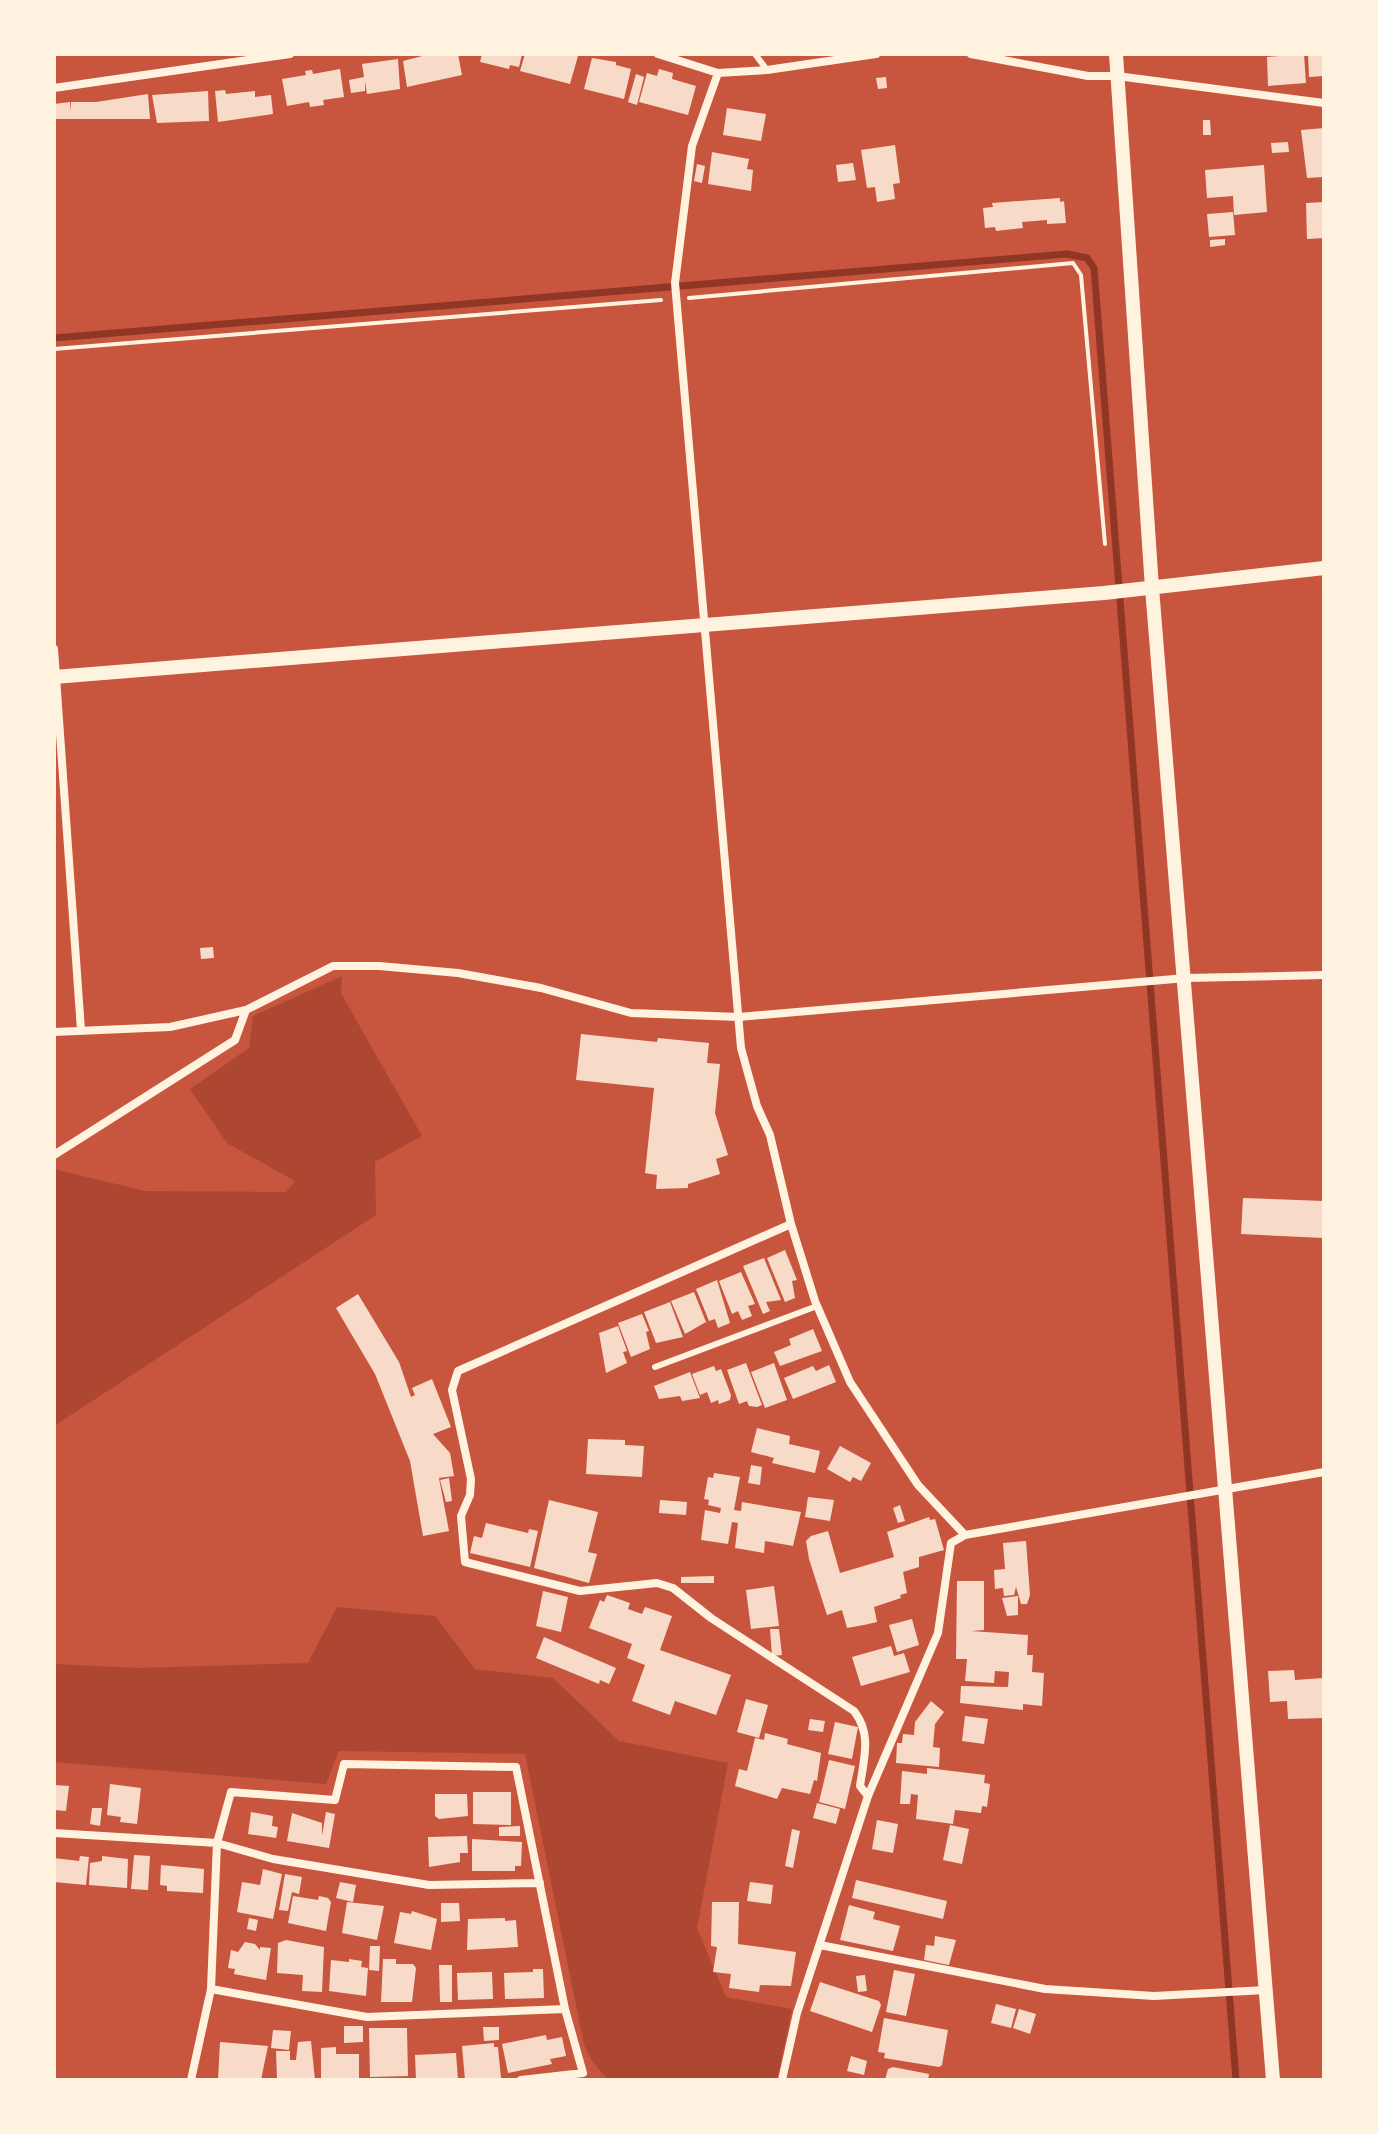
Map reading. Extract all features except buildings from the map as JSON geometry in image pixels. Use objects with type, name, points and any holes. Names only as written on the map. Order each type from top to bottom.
[{"type":"street","points":[[54,88],[290,54]]},
{"type":"street","points":[[658,54],[718,73],[767,70],[876,54]]},
{"type":"street","points":[[971,54],[1088,76],[1117,76],[1324,103]]},
{"type":"street","points":[[1116,54],[1152,588],[1273,2080]]},
{"type":"street","points":[[718,73],[692,146],[675,292],[741,1048],[757,1106],[770,1135],[791,1224],[817,1306],[850,1382],[882,1435],[918,1485],[965,1535]]},
{"type":"street","points":[[55,677],[1104,593],[1324,568]]},
{"type":"street","points":[[54,649],[81,1030]]},
{"type":"street","points":[[54,1032],[170,1027],[246,1010],[333,966],[379,966],[458,973],[541,988],[631,1013],[739,1017],[1186,978],[1324,975]]},
{"type":"street","points":[[54,1155],[235,1040],[246,1010]]},
{"type":"street","points":[[791,1224],[458,1371],[452,1390],[471,1479],[470,1495],[461,1516],[465,1562],[580,1591],[657,1583],[673,1588],[711,1618],[854,1711],[864,1724],[866,1743],[860,1786],[868,1796]]},
{"type":"street","points":[[782,2080],[797,2013],[868,1796],[938,1633],[951,1543],[965,1535],[1324,1472]]},
{"type":"street","points":[[191,2080],[211,1989],[217,1843],[231,1792],[335,1800],[344,1764],[516,1767],[565,2009],[583,2073],[521,2080]]},
{"type":"street","points":[[54,1833],[217,1843],[273,1859],[429,1885],[540,1883]]},
{"type":"street","points":[[820,1945],[1045,1989],[1154,1996],[1266,1990]]},
{"type":"street","points":[[211,1989],[367,2017],[565,2009]]},
{"type":"lane","points":[[755,54],[767,70]]},
{"type":"lane","points":[[655,1367],[817,1306]]},
{"type":"path","points":[[54,349],[675,292],[1073,263],[1081,275],[1105,544]]},
{"type":"shaded area","points":[[342,976],[341,993],[422,1136],[375,1162],[376,1215],[54,1426],[54,1169],[145,1191],[286,1192],[295,1181],[227,1143],[190,1089],[249,1048],[253,1016]]},
{"type":"shaded area","points":[[337,1607],[435,1616],[475,1669],[553,1678],[619,1741],[728,1763],[697,1928],[726,1997],[792,2009],[777,2080],[608,2080],[592,2061],[584,2045],[525,1754],[339,1751],[326,1784],[54,1762],[54,1664],[138,1668],[308,1663]]},
{"type":"waterway","points":[[54,338],[1067,254],[1087,258],[1094,268],[1236,2080]]}]
